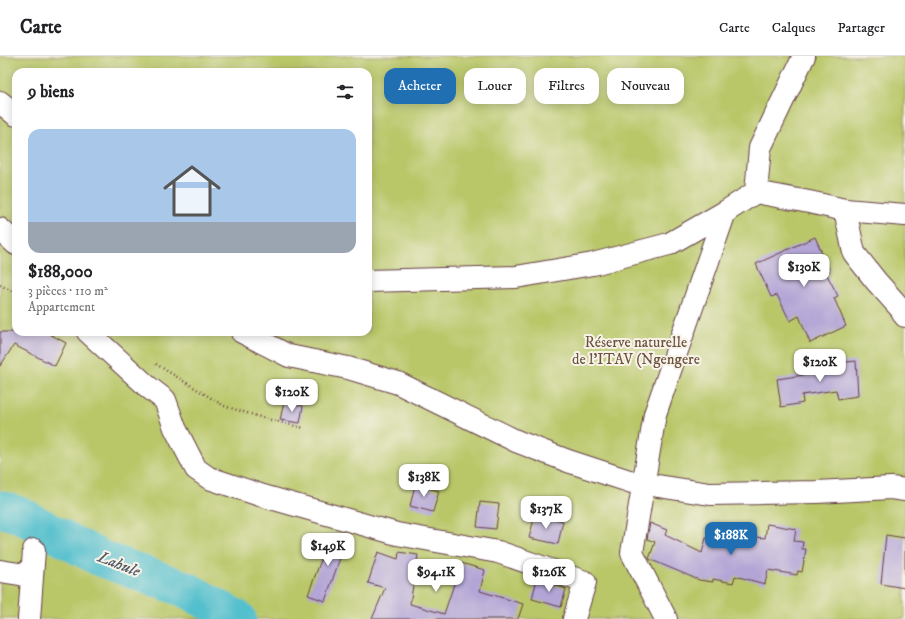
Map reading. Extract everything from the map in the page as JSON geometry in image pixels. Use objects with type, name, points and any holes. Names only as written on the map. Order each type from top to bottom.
[{"type":"street","points":[[756,192],[760,148],[804,56]]},
{"type":"street","points":[[0,102],[12,112]]},
{"type":"street","points":[[372,281],[516,277],[593,264],[668,244],[725,212],[756,192],[845,210],[905,215]]},
{"type":"street","points":[[845,210],[854,253],[901,309],[905,316]]},
{"type":"street","points":[[666,619],[632,553],[655,414],[725,212]]},
{"type":"street","points":[[0,229],[12,240]]},
{"type":"street","points":[[92,336],[147,386],[165,400],[175,428],[196,469],[209,478],[268,497],[397,534],[498,552],[585,582],[574,619]]},
{"type":"street","points":[[250,336],[289,356],[348,368],[398,383],[516,441],[568,461],[632,482],[710,494],[817,492],[900,487]]},
{"type":"street","points":[[29,619],[34,550]]},
{"type":"street","points":[[0,571],[32,576]]},
{"type":"path","points":[[0,286],[12,291]]},
{"type":"path","points":[[154,362],[224,406],[267,420],[304,428]]},
{"type":"green space","name":"Réserve naturelle de l'ITAV (Ngengere","points":[[0,56],[905,56],[905,619],[0,619]]},
{"type":"building","points":[[815,237],[830,271],[826,273],[838,296],[834,298],[846,326],[810,343],[799,316],[790,321],[777,295],[771,297],[756,264]]},
{"type":"building","points":[[0,332],[12,332],[12,336],[53,336],[66,343],[55,366],[14,345],[0,366]]},
{"type":"building","points":[[856,361],[858,396],[838,399],[836,390],[802,395],[803,403],[781,407],[777,379],[804,375],[822,368],[820,365]]},
{"type":"building","points":[[284,402],[303,406],[300,423],[280,420]]},
{"type":"building","points":[[415,485],[439,491],[433,512],[410,506]]},
{"type":"building","points":[[480,502],[499,504],[496,529],[477,527]]},
{"type":"building","points":[[535,515],[563,521],[558,544],[529,538]]},
{"type":"building","points":[[650,523],[667,530],[665,535],[702,553],[706,538],[745,547],[746,536],[765,538],[767,524],[796,529],[794,541],[803,542],[802,549],[806,549],[802,572],[798,571],[797,575],[768,570],[765,584],[735,576],[733,583],[713,579],[713,582],[699,580],[649,559],[655,542],[647,539]]},
{"type":"building","points":[[331,533],[347,538],[325,601],[308,595]]},
{"type":"building","points":[[886,535],[905,538],[905,588],[881,584]]},
{"type":"building","points":[[378,552],[398,559],[399,552],[418,555],[410,604],[444,614],[461,563],[485,570],[480,591],[523,604],[518,619],[372,619],[385,588],[368,583]]},
{"type":"building","points":[[537,579],[566,589],[561,607],[532,599]]},
{"type":"waterway","name":"Lahule","points":[[0,509],[20,515],[100,558],[187,590],[238,619]]}]
